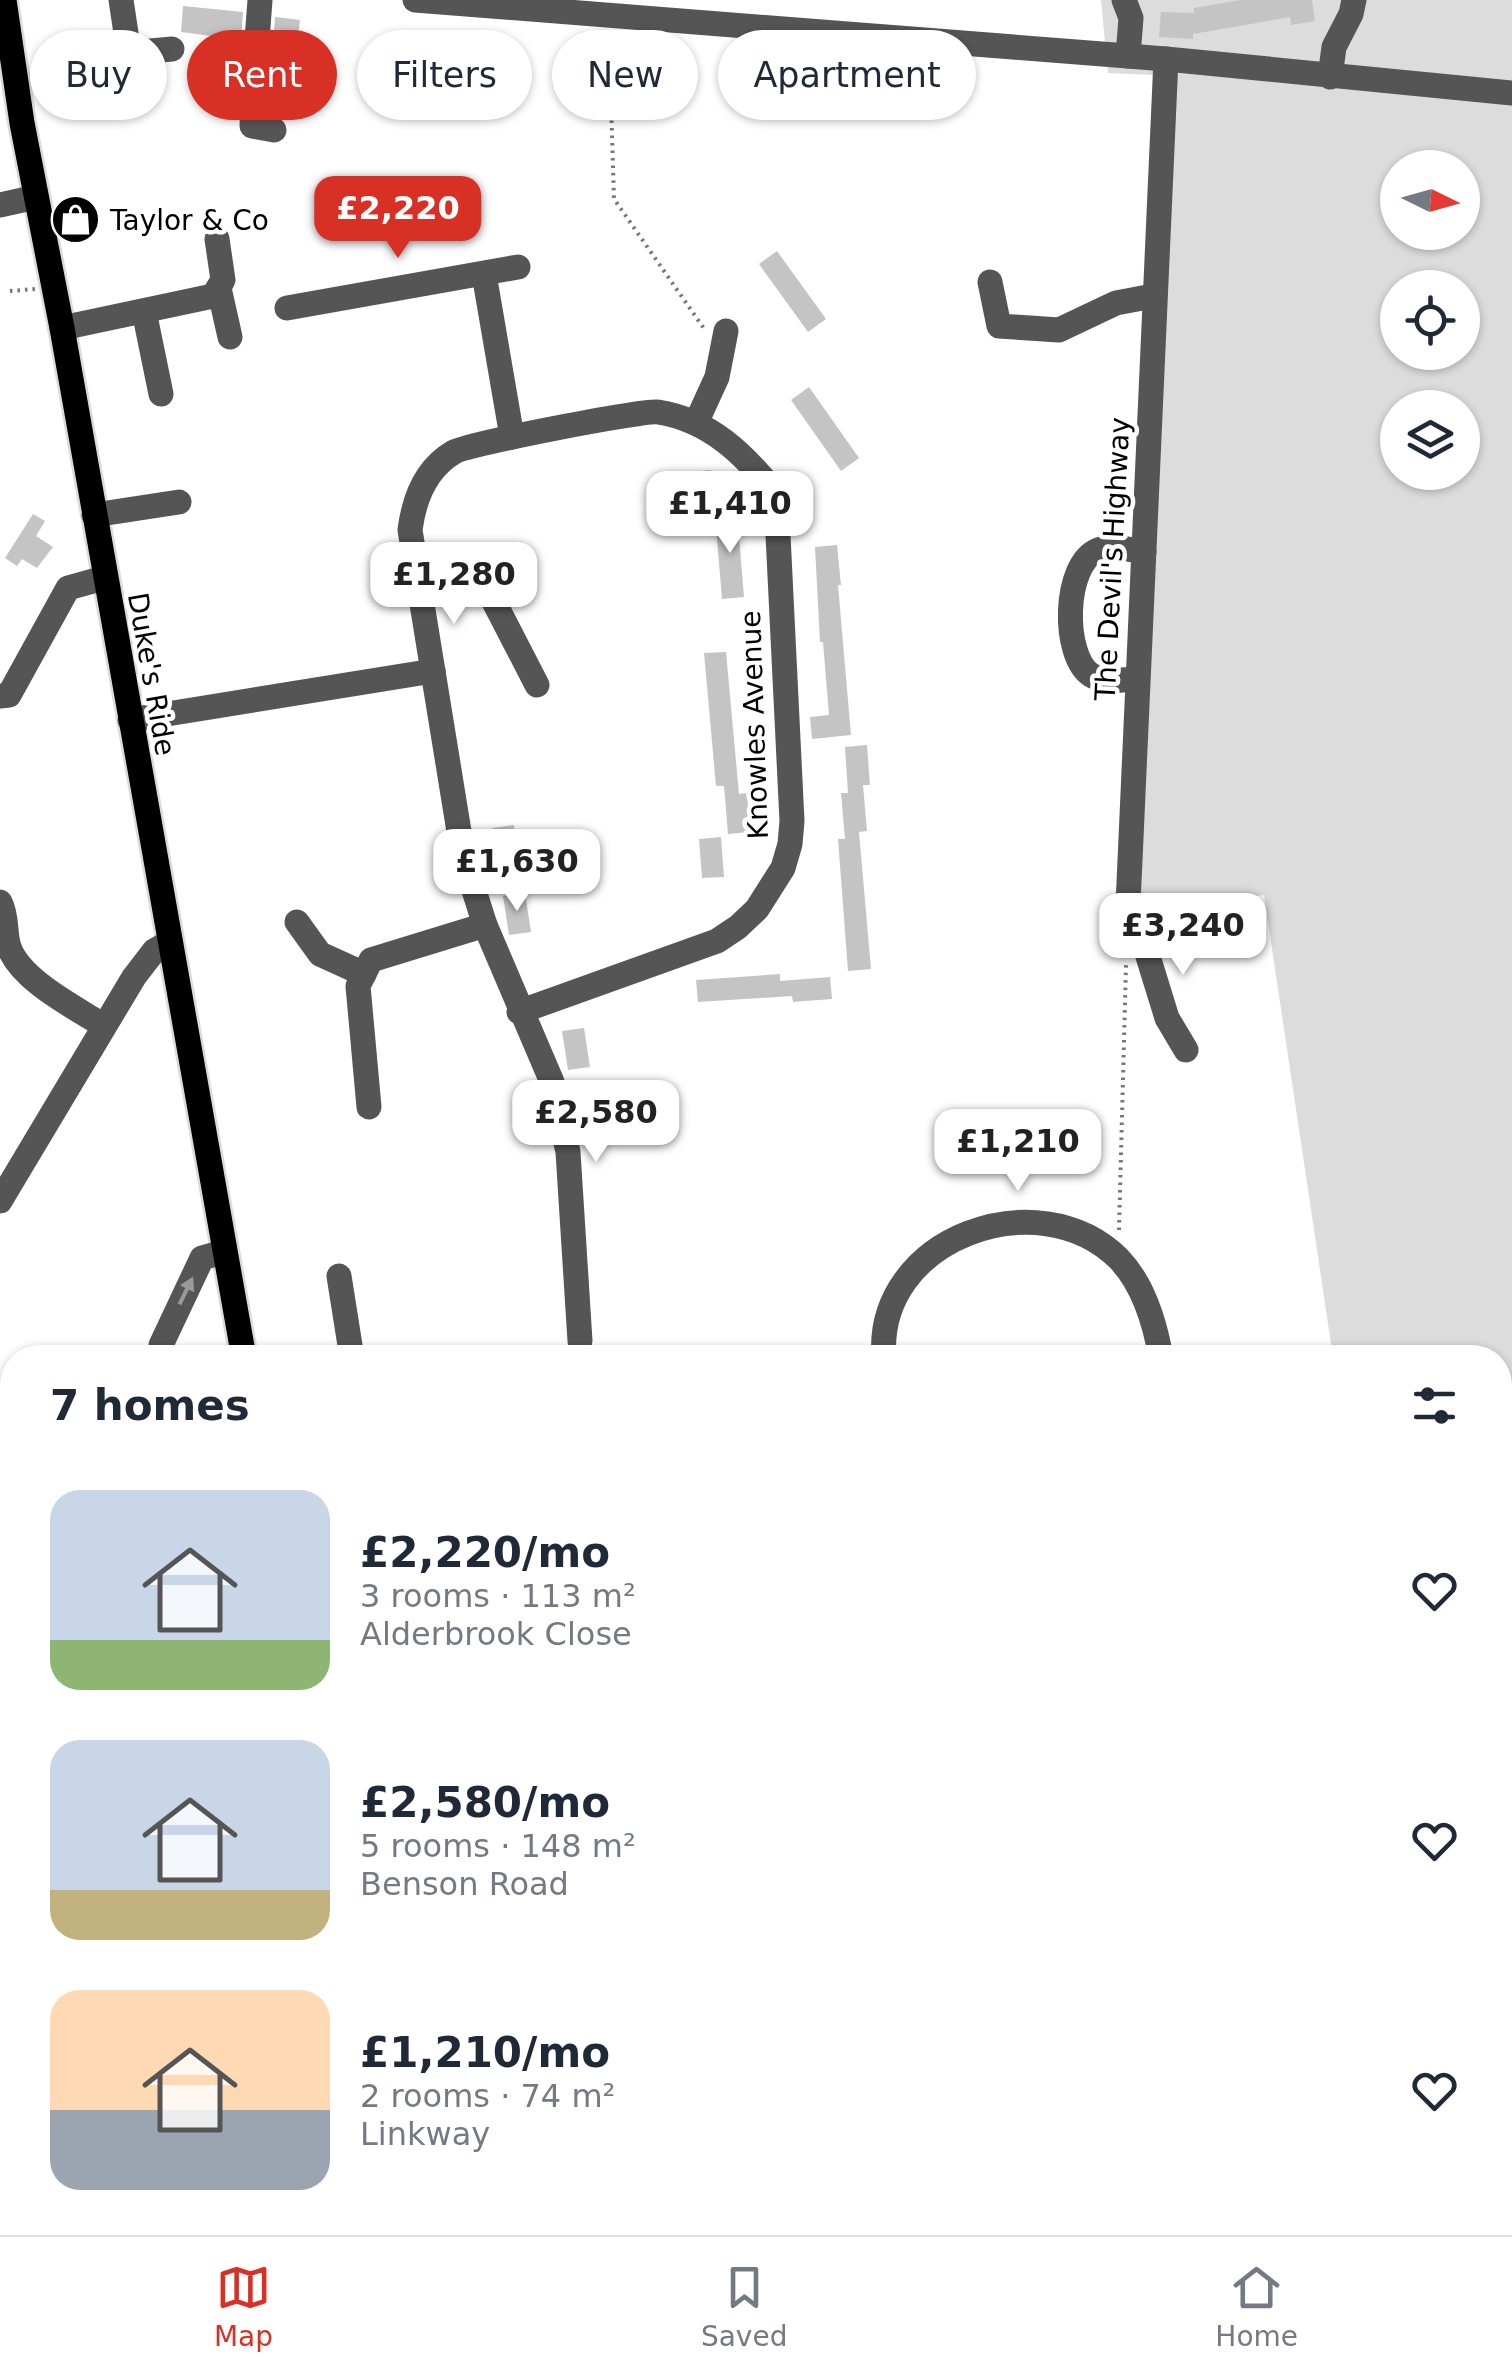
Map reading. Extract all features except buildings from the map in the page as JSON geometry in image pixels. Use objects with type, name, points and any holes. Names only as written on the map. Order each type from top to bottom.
[{"type":"main road","name":"Duke's Ride","points":[[4,11],[241,1345]]},
{"type":"street","points":[[121,0],[129,53],[172,49]]},
{"type":"street","points":[[258,30],[260,0]]},
{"type":"street","points":[[415,0],[608,16],[689,11],[1512,93]]},
{"type":"street","points":[[1124,0],[1132,18],[1128,56]]},
{"type":"street","points":[[1330,77],[1334,47],[1354,0]]},
{"type":"street","name":"The Devil's Highway","points":[[1166,59],[1128,905],[1166,1018],[1186,1050]]},
{"type":"street","points":[[262,120],[263,128]]},
{"type":"street","points":[[0,204],[36,197]]},
{"type":"street","points":[[62,328],[214,296],[224,280],[216,239]]},
{"type":"street","points":[[287,308],[518,267]]},
{"type":"street","points":[[484,274],[512,437]]},
{"type":"street","points":[[990,282],[999,326],[1015,329],[1059,330],[1116,303],[1154,296]]},
{"type":"street","points":[[219,288],[230,338]]},
{"type":"street","points":[[144,310],[161,394]]},
{"type":"street","points":[[696,424],[718,377],[724,343]]},
{"type":"street","name":"Knowles Avenue","points":[[655,411],[696,424],[744,454],[776,494],[792,821],[790,844],[772,890],[738,928],[717,941],[519,1012],[463,856],[410,530],[414,502],[428,474],[455,451],[512,437],[655,411]]},
{"type":"street","points":[[94,516],[179,502]]},
{"type":"street","points":[[1137,679],[1102,680],[1087,673],[1078,659],[1071,623],[1072,591],[1084,560],[1096,550],[1144,552]]},
{"type":"street","points":[[0,696],[9,695],[68,588],[104,578]]},
{"type":"street","points":[[420,588],[469,586],[490,594],[537,685]]},
{"type":"street","points":[[130,720],[433,671]]},
{"type":"street","points":[[0,902],[7,916],[8,945],[18,965],[104,1026]]},
{"type":"street","points":[[297,922],[320,954],[364,974]]},
{"type":"street","points":[[369,1107],[358,986],[371,960],[485,926]]},
{"type":"street","points":[[0,1200],[104,1026],[154,951],[170,942]]},
{"type":"street","points":[[519,1012],[552,1082],[568,1152],[580,1341]]},
{"type":"street","points":[[886,1345],[890,1308],[932,1252],[953,1238],[1009,1221],[1039,1221],[1064,1227],[1118,1258],[1138,1283],[1158,1345]]},
{"type":"street","points":[[162,1345],[202,1258],[223,1252]]},
{"type":"street","points":[[338,1276],[348,1345]]},
{"type":"path","points":[[608,16],[614,199],[724,343]]},
{"type":"path","points":[[10,291],[38,289]]},
{"type":"path","points":[[1118,1258],[1127,956],[1136,937]]},
{"type":"shaded area","points":[[1101,0],[1512,0],[1512,1345],[1331,1345],[1264,895],[1141,912],[1156,75],[1108,73]]},
{"type":"place","name":"Taylor & Co","points":[[75,220]]}]
